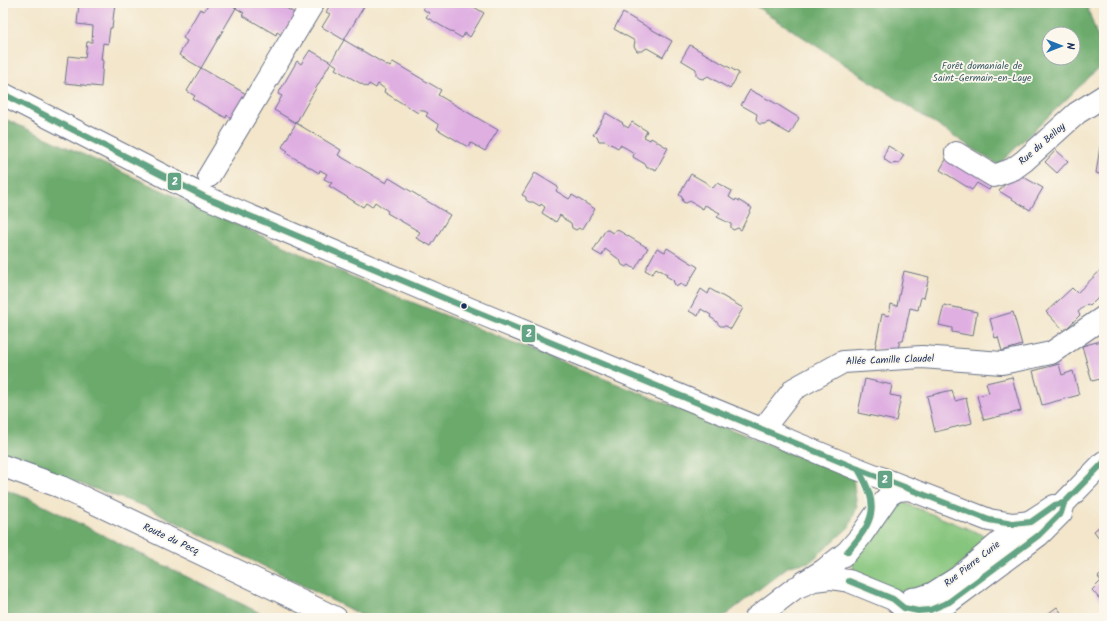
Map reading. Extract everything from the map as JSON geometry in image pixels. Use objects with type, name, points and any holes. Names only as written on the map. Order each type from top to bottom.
[{"type":"street","points":[[209,176],[313,3]]},
{"type":"street","points":[[3,94],[204,197],[472,310],[858,469],[990,520],[1013,524],[1031,522]]},
{"type":"street","name":"Rue du Belloy","points":[[956,153],[994,176],[1013,169],[1024,161],[1077,113],[1104,96]]},
{"type":"street","name":"Allée Camille Claudel","points":[[763,429],[794,389],[843,362],[922,357],[1002,363],[1052,353],[1104,317]]},
{"type":"street","name":"Rue Pierre Curie","points":[[894,599],[904,608],[922,614],[949,602],[1039,535],[1061,513],[1064,503],[1104,462]]},
{"type":"street","name":"Route du Pecq","points":[[3,466],[61,487],[336,618]]},
{"type":"street","points":[[858,469],[866,481],[871,494],[873,507],[870,522]]},
{"type":"street","points":[[756,618],[795,588],[824,570],[847,552],[860,537],[889,495],[898,490],[910,489]]},
{"type":"street","name":"Rue Pierre Curie","points":[[894,599],[906,600],[932,594],[959,577],[1006,537],[1031,522],[1054,505],[1064,503]]},
{"type":"street","points":[[949,602],[962,584],[1003,552],[1006,544],[1006,537],[1000,528],[990,520]]},
{"type":"street","points":[[847,552],[847,573],[849,581]]},
{"type":"street","points":[[795,588],[814,580],[830,578],[849,581],[894,599]]},
{"type":"green space","name":"Forêt domaniale de Saint-Germain-en-Laye","points":[[751,3],[1086,3],[1104,56],[1104,63],[998,165]]},
{"type":"green space","points":[[3,118],[379,289],[853,478],[857,507],[849,527],[810,562],[789,566],[722,618],[367,618],[144,506],[3,457]]},
{"type":"green space","points":[[3,489],[30,499],[270,618],[3,618]]},
{"type":"green space","points":[[897,500],[990,538],[936,588],[908,595],[854,575],[853,562]]},
{"type":"building","points":[[79,3],[115,3],[112,28],[110,28],[108,44],[103,43],[101,60],[103,60],[101,87],[65,83],[68,56],[85,58],[87,42],[92,42],[93,26],[77,24]]},
{"type":"building","points":[[209,3],[227,3],[236,8],[201,68],[179,55],[187,41],[183,38],[200,9],[204,11]]},
{"type":"building","points":[[240,3],[278,3],[296,14],[283,36],[277,32],[276,35],[242,15],[244,13],[236,8]]},
{"type":"building","points":[[331,3],[366,3],[344,40],[322,27],[330,14],[326,12]]},
{"type":"building","points":[[419,3],[467,3],[484,13],[470,37],[465,33],[462,38],[426,17],[429,13],[423,9],[425,6]]},
{"type":"building","points":[[623,13],[672,41],[663,57],[647,48],[642,51],[637,51],[634,46],[635,41],[614,29]]},
{"type":"building","points":[[344,40],[390,67],[393,62],[441,90],[438,95],[498,130],[485,151],[471,143],[468,147],[437,129],[439,125],[426,116],[428,113],[420,109],[418,113],[384,92],[385,89],[378,84],[376,88],[369,84],[367,87],[335,69],[337,66],[331,62]]},
{"type":"building","points":[[690,45],[739,73],[730,89],[708,76],[703,79],[699,78],[696,75],[696,69],[681,60]]},
{"type":"building","points":[[310,50],[331,62],[296,123],[274,110],[282,96],[278,94],[297,61],[301,64]]},
{"type":"building","points":[[201,68],[248,95],[233,119],[227,115],[226,118],[193,99],[195,96],[187,91]]},
{"type":"building","points":[[750,90],[799,118],[790,134],[769,122],[759,124],[756,120],[757,114],[741,105]]},
{"type":"building","points":[[606,113],[623,123],[622,124],[628,128],[632,122],[647,131],[644,137],[650,140],[651,138],[668,148],[656,170],[647,168],[645,164],[633,157],[634,153],[626,148],[620,145],[618,148],[605,141],[599,141],[597,136],[593,135]]},
{"type":"building","points":[[296,123],[341,150],[338,155],[386,183],[389,178],[450,215],[431,246],[416,238],[420,232],[387,213],[388,211],[375,202],[372,207],[366,203],[363,207],[329,186],[332,183],[324,179],[327,174],[320,170],[319,173],[286,153],[288,151],[282,147]]},
{"type":"building","points":[[1103,145],[1104,175],[1096,173],[1100,147],[1103,148]]},
{"type":"building","points":[[888,146],[904,155],[899,163],[891,164],[885,160],[884,155]]},
{"type":"building","points":[[1056,150],[1068,161],[1057,173],[1045,162]]},
{"type":"building","points":[[948,156],[993,183],[989,190],[977,183],[972,190],[940,170]]},
{"type":"building","points":[[535,173],[558,187],[556,191],[569,199],[572,195],[595,209],[582,230],[579,228],[576,230],[572,228],[571,223],[560,215],[556,222],[542,213],[545,207],[541,204],[540,206],[526,200],[526,197],[522,195]]},
{"type":"building","points":[[691,174],[713,188],[717,183],[732,191],[729,197],[735,201],[736,199],[752,208],[741,230],[738,228],[733,230],[731,228],[731,224],[717,217],[720,213],[705,205],[703,209],[690,201],[686,203],[683,202],[682,197],[679,195]]},
{"type":"building","points":[[1014,174],[1018,174],[1043,188],[1030,210],[999,191]]},
{"type":"building","points":[[606,229],[613,233],[616,229],[648,248],[635,269],[629,265],[626,267],[622,265],[620,260],[605,249],[602,256],[593,251]]},
{"type":"building","points":[[657,248],[665,252],[667,248],[698,267],[686,287],[680,284],[678,286],[675,285],[673,280],[666,276],[667,274],[656,268],[652,274],[645,270]]},
{"type":"building","points":[[1104,267],[1104,298],[1101,300],[1099,297],[1090,306],[1087,304],[1078,312],[1080,315],[1064,331],[1046,312],[1072,288],[1077,293]]},
{"type":"building","points":[[904,271],[929,277],[924,298],[921,297],[918,310],[910,308],[903,341],[900,341],[897,352],[875,348],[882,314],[889,316],[891,304],[897,306]]},
{"type":"building","points":[[701,289],[708,294],[710,289],[743,308],[731,329],[726,326],[720,326],[710,317],[711,315],[701,309],[698,316],[689,311]]},
{"type":"building","points":[[944,305],[977,312],[973,336],[952,332],[952,328],[939,325]]},
{"type":"building","points":[[1013,312],[1022,345],[1002,351],[998,337],[995,338],[990,319]]},
{"type":"building","points":[[1104,340],[1104,378],[1092,381],[1082,346]]},
{"type":"building","points":[[1059,364],[1062,375],[1073,371],[1079,395],[1042,405],[1033,371]]},
{"type":"building","points":[[1012,377],[1021,411],[984,420],[977,396],[989,393],[986,383]]},
{"type":"building","points":[[865,379],[892,385],[890,395],[901,397],[896,421],[858,413]]},
{"type":"building","points":[[952,390],[955,401],[966,398],[972,423],[935,432],[927,396]]},
{"type":"building","points":[[1101,525],[1104,529],[1104,534],[1099,538],[1094,531]]},
{"type":"building","points":[[1104,572],[1104,604],[1092,590],[1101,581],[1098,577]]},
{"type":"building","points":[[1057,607],[1065,618],[1042,618]]},
{"type":"transit line","name":"2","points":[[3,94],[205,197],[465,307],[858,469],[989,520],[1013,524],[1031,522],[1055,505],[1064,503]]},
{"type":"transit line","name":"2","points":[[849,581],[893,599],[904,608],[918,611],[930,610],[949,602],[1039,535],[1061,513],[1064,503],[1104,462]]},
{"type":"transit line","name":"2","points":[[847,552],[864,531],[869,522],[871,513],[872,504],[870,494],[858,469]]}]
